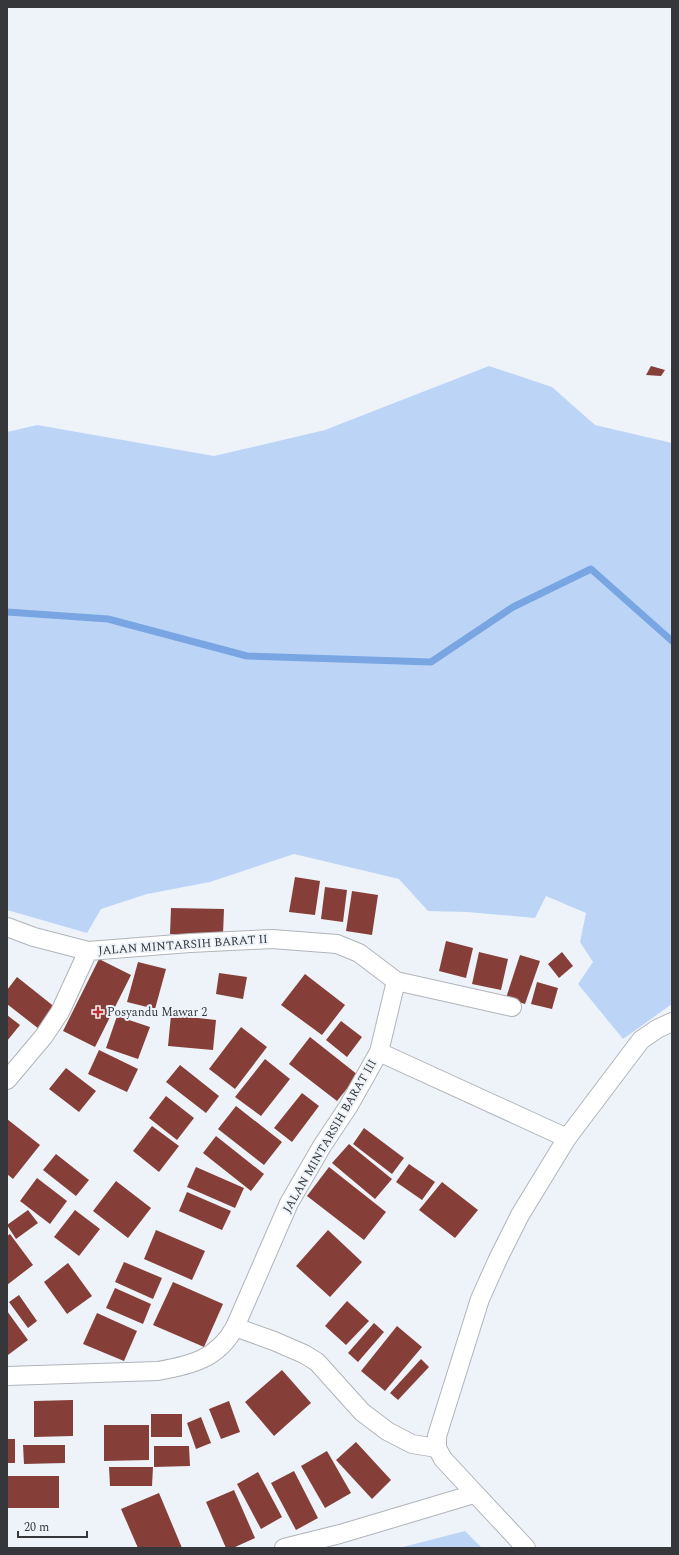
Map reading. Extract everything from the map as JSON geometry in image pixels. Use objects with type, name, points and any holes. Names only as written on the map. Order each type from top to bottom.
[{"type":"street","points":[[7,927],[34,937],[88,952]]},
{"type":"street","name":"JALAN MINTARSIH BARAT II","points":[[7,1080],[44,1036],[60,1012],[88,952],[190,943],[272,939],[337,944],[359,953],[396,981]]},
{"type":"street","points":[[396,981],[512,1007]]},
{"type":"street","name":"JALAN MINTARSIH BARAT III","points":[[7,1376],[158,1371],[181,1367],[209,1356],[229,1339],[289,1203],[322,1146],[348,1107],[379,1052],[396,981]]},
{"type":"street","points":[[526,1548],[443,1459],[437,1448],[436,1436],[480,1299],[520,1215],[567,1138],[641,1040],[657,1029],[672,1022]]},
{"type":"street","points":[[379,1052],[567,1138]]},
{"type":"street","points":[[235,1327],[304,1354],[317,1362],[362,1412],[387,1431],[412,1444],[437,1448]]},
{"type":"street","points":[[284,1548],[340,1534],[474,1494]]},
{"type":"shaded area","points":[[489,366],[552,387],[595,425],[672,443],[672,1004],[623,1039],[578,984],[593,962],[580,942],[586,913],[546,896],[535,918],[467,912],[428,911],[399,879],[294,854],[210,882],[147,894],[101,909],[87,933],[7,910],[7,432],[37,425],[214,456],[325,430]]},
{"type":"shaded area","points":[[465,1531],[482,1548],[399,1548]]},
{"type":"building","points":[[651,366],[665,370],[661,376],[646,375]]},
{"type":"building","points":[[295,877],[320,881],[315,915],[289,912]]},
{"type":"building","points":[[325,887],[347,890],[343,922],[321,919]]},
{"type":"building","points":[[352,891],[378,895],[372,935],[346,931]]},
{"type":"building","points":[[171,908],[224,909],[223,935],[170,934]]},
{"type":"building","points":[[446,941],[473,948],[466,978],[439,971]]},
{"type":"building","points":[[479,952],[508,959],[501,990],[472,984]]},
{"type":"building","points":[[562,952],[573,966],[559,978],[548,964]]},
{"type":"building","points":[[520,955],[540,961],[525,1004],[506,998]]},
{"type":"building","points":[[99,959],[131,975],[95,1047],[63,1031]]},
{"type":"building","points":[[138,962],[166,969],[155,1009],[127,1002]]},
{"type":"building","points":[[219,973],[247,977],[243,999],[216,994]]},
{"type":"building","points":[[305,974],[345,1005],[322,1035],[281,1005]]},
{"type":"building","points":[[17,977],[56,1008],[39,1029],[7,1004],[7,990]]},
{"type":"building","points":[[537,982],[558,988],[552,1009],[531,1004]]},
{"type":"building","points":[[7,1015],[20,1025],[7,1041]]},
{"type":"building","points":[[171,1015],[216,1020],[213,1050],[168,1046]]},
{"type":"building","points":[[117,1016],[150,1027],[138,1059],[106,1048]]},
{"type":"building","points":[[341,1021],[362,1037],[347,1057],[326,1040]]},
{"type":"building","points":[[241,1027],[267,1047],[235,1089],[209,1069]]},
{"type":"building","points":[[310,1037],[358,1075],[337,1101],[289,1064]]},
{"type":"building","points":[[99,1050],[138,1069],[127,1092],[88,1074]]},
{"type":"building","points":[[265,1059],[290,1079],[261,1116],[235,1097]]},
{"type":"building","points":[[180,1065],[219,1096],[206,1113],[166,1082]]},
{"type":"building","points":[[66,1068],[96,1091],[79,1112],[49,1089]]},
{"type":"building","points":[[302,1093],[319,1106],[292,1142],[274,1128]]},
{"type":"building","points":[[166,1096],[194,1118],[177,1140],[149,1118]]},
{"type":"building","points":[[236,1106],[282,1142],[264,1165],[218,1129]]},
{"type":"building","points":[[7,1119],[40,1145],[13,1179],[7,1174]]},
{"type":"building","points":[[152,1126],[179,1146],[159,1172],[133,1151]]},
{"type":"building","points":[[364,1128],[404,1158],[392,1174],[353,1144]]},
{"type":"building","points":[[216,1136],[264,1174],[251,1191],[203,1153]]},
{"type":"building","points":[[349,1144],[392,1179],[375,1199],[332,1163]]},
{"type":"building","points":[[56,1154],[89,1180],[76,1196],[43,1170]]},
{"type":"building","points":[[409,1164],[435,1182],[422,1200],[396,1182]]},
{"type":"building","points":[[196,1167],[244,1188],[235,1208],[187,1187]]},
{"type":"building","points":[[329,1167],[386,1212],[364,1240],[307,1196]]},
{"type":"building","points":[[37,1178],[67,1201],[50,1224],[20,1201]]},
{"type":"building","points":[[116,1181],[151,1208],[128,1238],[93,1211]]},
{"type":"building","points":[[442,1182],[478,1210],[455,1238],[419,1210]]},
{"type":"building","points":[[187,1192],[231,1211],[222,1230],[179,1211]]},
{"type":"building","points":[[28,1210],[38,1223],[16,1239],[7,1225]]},
{"type":"building","points":[[75,1210],[100,1229],[79,1256],[54,1237]]},
{"type":"building","points":[[156,1230],[205,1251],[192,1280],[144,1259]]},
{"type":"building","points":[[328,1230],[362,1262],[330,1297],[296,1266]]},
{"type":"building","points":[[10,1234],[33,1265],[7,1285],[7,1236]]},
{"type":"building","points":[[124,1262],[162,1278],[153,1299],[115,1282]]},
{"type":"building","points":[[68,1263],[92,1296],[67,1314],[44,1282]]},
{"type":"building","points":[[173,1282],[223,1304],[204,1347],[153,1325]]},
{"type":"building","points":[[115,1288],[151,1304],[143,1324],[106,1308]]},
{"type":"building","points":[[19,1295],[37,1321],[28,1328],[9,1302]]},
{"type":"building","points":[[347,1301],[369,1321],[346,1345],[325,1326]]},
{"type":"building","points":[[7,1311],[28,1340],[8,1355],[7,1353]]},
{"type":"building","points":[[97,1313],[137,1331],[124,1361],[83,1344]]},
{"type":"building","points":[[374,1323],[384,1332],[358,1362],[348,1353]]},
{"type":"building","points":[[397,1326],[422,1347],[385,1391],[361,1371]]},
{"type":"building","points":[[421,1359],[429,1367],[398,1400],[390,1393]]},
{"type":"building","points":[[282,1370],[311,1403],[274,1436],[245,1402]]},
{"type":"building","points":[[73,1400],[73,1436],[34,1437],[34,1401]]},
{"type":"building","points":[[229,1401],[240,1432],[221,1439],[209,1409]]},
{"type":"building","points":[[151,1414],[182,1414],[182,1437],[151,1437]]},
{"type":"building","points":[[201,1417],[211,1443],[196,1449],[187,1423]]},
{"type":"building","points":[[104,1425],[149,1425],[149,1460],[104,1461]]},
{"type":"building","points":[[7,1439],[15,1439],[15,1463],[7,1463]]},
{"type":"building","points":[[356,1442],[391,1480],[372,1499],[336,1460]]},
{"type":"building","points":[[23,1445],[65,1445],[65,1463],[24,1464]]},
{"type":"building","points":[[154,1446],[189,1446],[190,1466],[154,1467]]},
{"type":"building","points":[[327,1451],[351,1493],[325,1508],[301,1466]]},
{"type":"building","points":[[109,1467],[153,1467],[152,1486],[110,1486]]},
{"type":"building","points":[[294,1471],[318,1518],[296,1530],[271,1483]]},
{"type":"building","points":[[258,1472],[282,1517],[261,1529],[237,1484]]},
{"type":"building","points":[[7,1476],[59,1476],[59,1508],[7,1508]]},
{"type":"building","points":[[234,1490],[255,1538],[233,1548],[226,1548],[206,1502]]},
{"type":"building","points":[[159,1493],[182,1548],[138,1548],[121,1509]]},
{"type":"waterway","points":[[7,612],[108,619],[247,656],[431,662],[513,607],[591,569],[672,641]]},
{"type":"place","name":"Posyandu Mawar 2","points":[[98,1012]]}]
